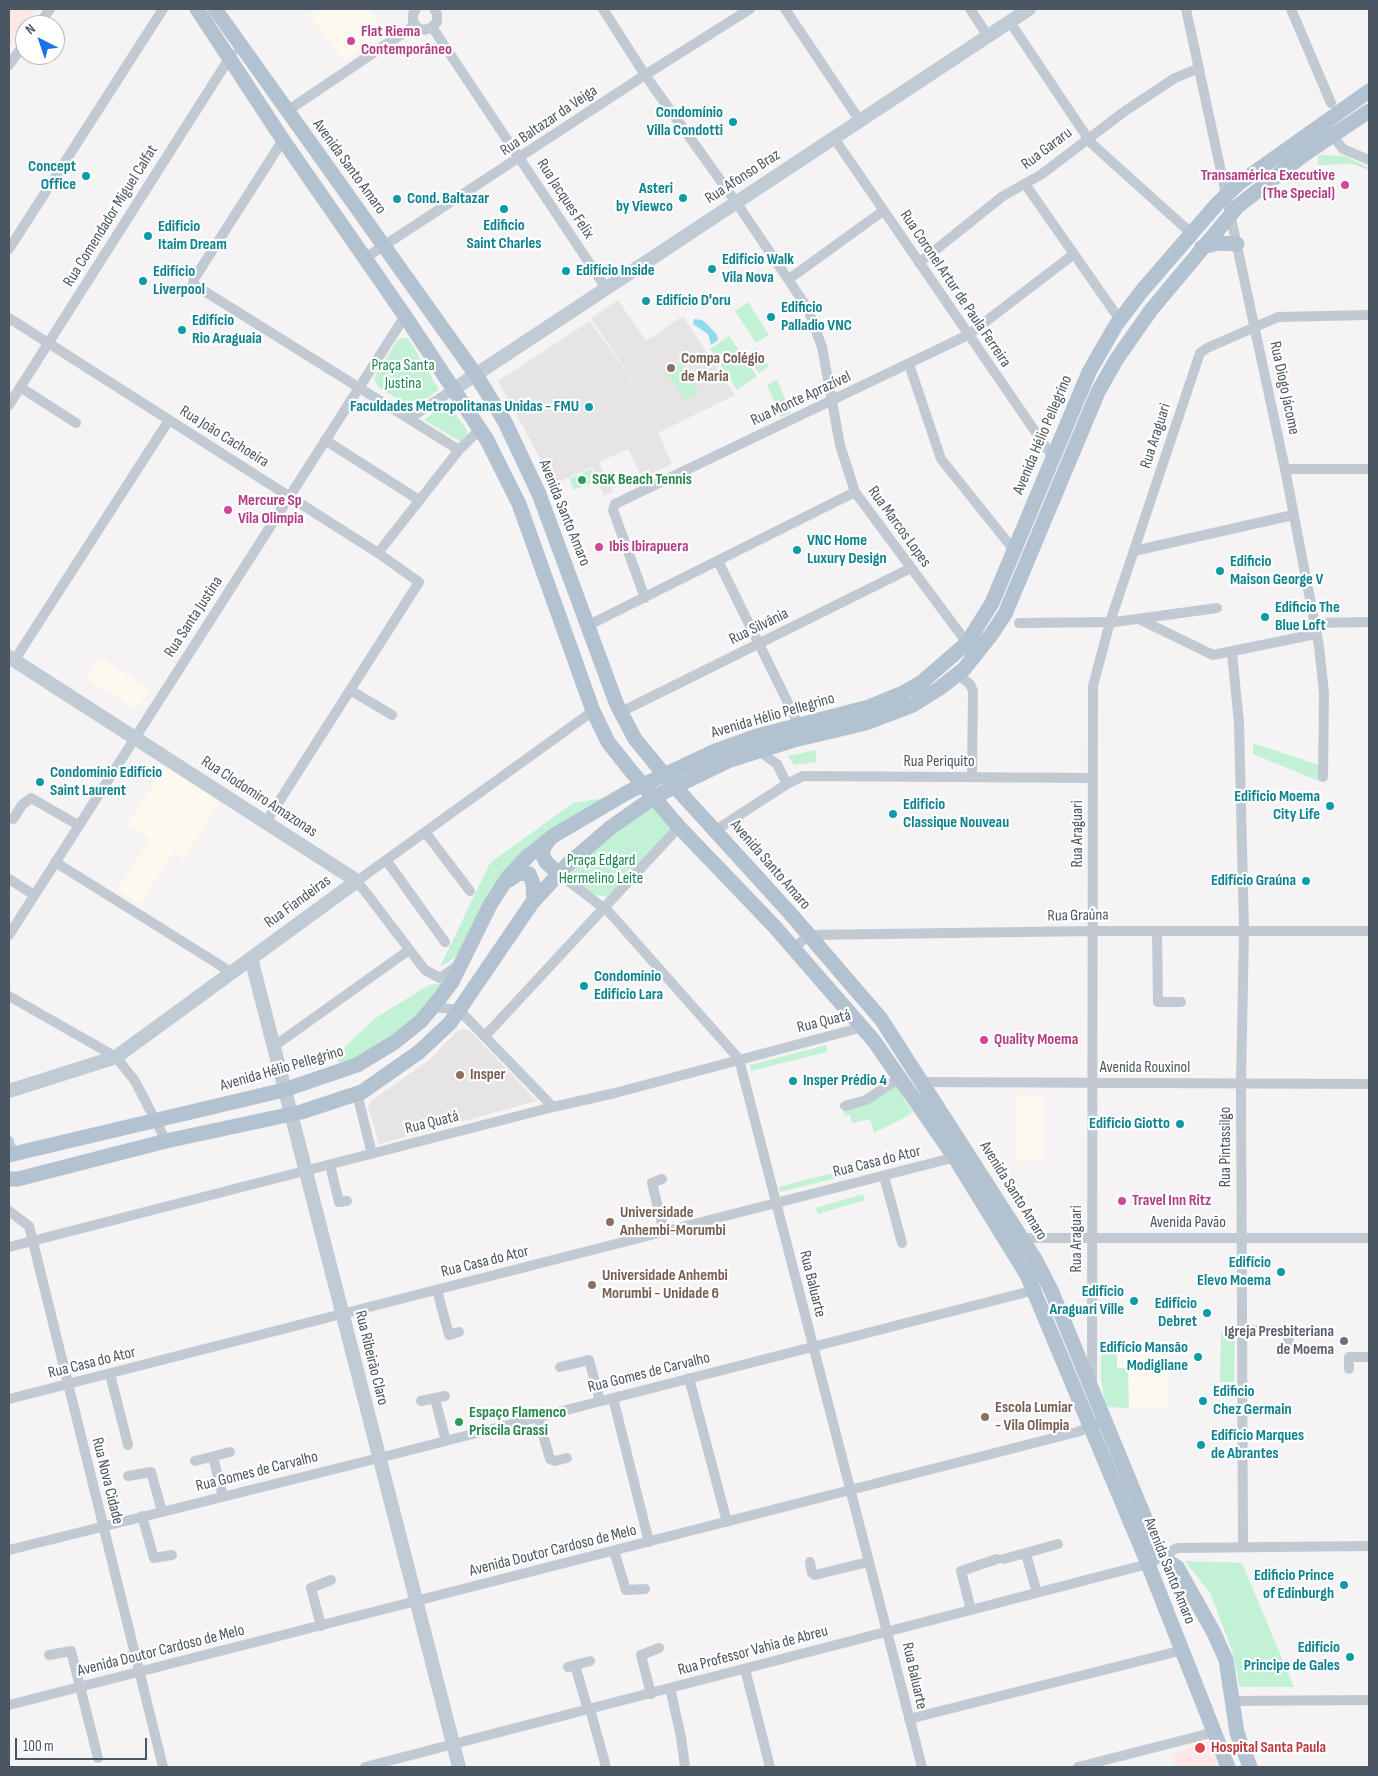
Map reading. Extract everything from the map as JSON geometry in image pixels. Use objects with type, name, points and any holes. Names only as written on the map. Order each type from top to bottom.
[{"type":"main road","name":"Avenida Santo Amaro","points":[[197,9],[283,140],[454,389],[501,466],[519,504],[593,711],[608,742],[679,827],[863,1027],[961,1155]]},
{"type":"main road","name":"Avenida Santo Amaro","points":[[215,9],[476,375],[505,422],[539,494],[621,712],[635,739],[663,774],[716,830],[881,1020],[922,1082],[961,1155],[1016,1243],[1051,1290],[1092,1394],[1097,1424]]},
{"type":"main road","name":"Avenida Hélio Pellegrino","points":[[13,1179],[166,1141],[291,1114],[357,1094],[389,1075],[419,1052],[450,1023],[534,901],[559,874],[610,828],[654,797],[730,760],[758,750],[866,723],[895,712],[940,688],[957,674],[991,635],[1013,598],[1098,392],[1116,360],[1151,310],[1231,214],[1329,130],[1369,91]]},
{"type":"main road","name":"Avenida Hélio Pellegrino","points":[[10,1150],[284,1090],[357,1065],[395,1042],[421,1021],[433,1007],[452,982],[490,905],[503,884],[528,856],[553,836],[643,784],[715,751],[757,736],[869,707],[903,693],[922,682],[967,643],[992,603],[1052,456],[1089,372],[1120,320],[1191,233],[1228,194],[1329,130],[1369,111]]},
{"type":"main road","points":[[1202,247],[1219,243],[1237,244]]},
{"type":"main road","points":[[553,836],[544,847],[542,854],[546,862],[559,874]]},
{"type":"main road","points":[[503,884],[519,873],[526,872],[533,880],[534,901]]},
{"type":"main road","name":"Avenida Santo Amaro","points":[[1016,1243],[1035,1290],[1097,1424],[1154,1560],[1182,1650],[1228,1767]]},
{"type":"main road","name":"Avenida Santo Amaro","points":[[1154,1560],[1177,1567],[1214,1633],[1226,1660],[1237,1733],[1250,1767]]},
{"type":"street","points":[[9,249],[163,9]]},
{"type":"street","points":[[416,9],[412,18],[415,25],[425,30],[432,28],[437,18],[436,10]]},
{"type":"street","name":"Rua Marcos Lopes","points":[[603,9],[645,75],[736,202],[808,309],[817,330],[833,401],[840,445],[855,492],[967,643]]},
{"type":"street","name":"Rua Baltazar da Veiga","points":[[365,258],[521,158],[645,75],[750,9]]},
{"type":"street","points":[[785,9],[860,121]]},
{"type":"street","points":[[970,9],[988,36]]},
{"type":"street","name":"Rua Afonso Braz","points":[[454,389],[1030,9]]},
{"type":"street","name":"Rua Diogo Jácome","points":[[1186,9],[1228,194],[1237,244],[1286,469],[1322,664],[1324,777]]},
{"type":"street","points":[[1292,9],[1331,103]]},
{"type":"street","points":[[1010,22],[1087,138],[1191,233]]},
{"type":"street","points":[[287,111],[415,25]]},
{"type":"street","name":"Rua Jacques Felix","points":[[432,28],[521,158],[606,288]]},
{"type":"street","name":"Rua Comendador Miguel Calfat","points":[[9,406],[238,42]]},
{"type":"street","name":"Rua Gararu","points":[[919,263],[1003,196],[1042,174],[1087,138],[1175,78],[1199,68]]},
{"type":"street","points":[[1329,130],[1344,148],[1369,160]]},
{"type":"street","name":"Rua Coronel Artur de Paula Ferreira","points":[[834,138],[1052,456]]},
{"type":"street","points":[[283,140],[194,279],[195,287],[359,386],[459,450]]},
{"type":"street","points":[[1025,184],[1120,320]]},
{"type":"street","points":[[789,279],[883,211]]},
{"type":"street","name":"Rua Monte Aprazível","points":[[645,598],[613,510],[615,504],[968,335],[1074,254]]},
{"type":"street","name":"Rua Araguari","points":[[1092,1394],[1093,686],[1110,622],[1198,358],[1207,348],[1278,317],[1369,315]]},
{"type":"street","name":"Rua Santa Justina","points":[[9,935],[405,316]]},
{"type":"street","name":"Rua João Cachoeira","points":[[9,318],[418,580],[419,584],[350,690]]},
{"type":"street","points":[[909,364],[941,459],[1013,549]]},
{"type":"street","points":[[20,387],[76,423]]},
{"type":"street","points":[[410,418],[454,389]]},
{"type":"street","points":[[12,659],[170,420]]},
{"type":"street","points":[[378,553],[459,450],[480,429]]},
{"type":"street","points":[[325,440],[419,500]]},
{"type":"street","points":[[1286,469],[1369,469]]},
{"type":"street","points":[[589,625],[855,492]]},
{"type":"street","points":[[1134,551],[1294,514]]},
{"type":"street","points":[[718,561],[799,725]]},
{"type":"street","name":"Rua Silvânia","points":[[621,712],[910,568]]},
{"type":"street","points":[[1019,623],[1141,620],[1217,608]]},
{"type":"street","points":[[1141,620],[1208,654],[1232,653],[1316,634]]},
{"type":"street","points":[[1314,623],[1369,622]]},
{"type":"street","name":"Rua Pintassilgo","points":[[1232,653],[1240,748],[1244,931],[1241,1083],[1243,1547]]},
{"type":"street","name":"Rua Clodomiro Amazonas","points":[[12,659],[357,881],[424,970],[436,978],[443,978],[463,961]]},
{"type":"street","points":[[957,674],[970,684],[973,691],[972,777]]},
{"type":"street","points":[[266,822],[350,690],[392,715]]},
{"type":"street","name":"Rua Fiandeiras","points":[[9,1091],[116,1058],[250,958],[593,711]]},
{"type":"street","points":[[758,750],[777,764],[787,784]]},
{"type":"street","name":"Rua Periquito","points":[[716,830],[787,784],[799,778],[809,776],[1093,778]]},
{"type":"street","points":[[13,819],[22,805],[32,798],[78,825]]},
{"type":"street","points":[[485,1036],[679,827]]},
{"type":"street","points":[[425,832],[470,891]]},
{"type":"street","points":[[386,860],[445,942]]},
{"type":"street","points":[[55,862],[231,972]]},
{"type":"street","name":"Rua Baluarte","points":[[559,874],[604,908],[739,1059],[922,1767]]},
{"type":"street","points":[[9,879],[34,895]]},
{"type":"street","points":[[1158,930],[1158,1002],[1181,1002]]},
{"type":"street","name":"Rua Graúna","points":[[808,935],[1158,930],[1369,931]]},
{"type":"street","points":[[794,950],[808,935]]},
{"type":"street","points":[[273,1047],[408,950]]},
{"type":"street","name":"Rua Ribeirão Claro","points":[[250,958],[459,1767]]},
{"type":"street","points":[[9,996],[116,1058],[135,1081],[166,1141]]},
{"type":"street","points":[[433,1007],[459,1010],[553,1107]]},
{"type":"street","name":"Rua Quatá","points":[[9,1247],[553,1107],[615,1093],[863,1027]]},
{"type":"street","points":[[845,1106],[866,1100],[900,1077]]},
{"type":"street","name":"Avenida Rouxinol","points":[[922,1082],[1369,1084]]},
{"type":"street","points":[[357,1094],[372,1154]]},
{"type":"street","name":"Rua Casa do Ator","points":[[9,1399],[776,1204],[961,1155]]},
{"type":"street","points":[[330,1164],[339,1202],[347,1201]]},
{"type":"street","points":[[884,1176],[902,1243]]},
{"type":"street","points":[[662,1179],[652,1183],[664,1232]]},
{"type":"street","name":"Rua Nova Cidade","points":[[9,1210],[27,1224],[32,1241],[163,1767]]},
{"type":"street","name":"Avenida Pavão","points":[[1016,1243],[1092,1238],[1369,1238]]},
{"type":"street","points":[[438,1290],[449,1335],[459,1332]]},
{"type":"street","name":"Rua Gomes de Carvalho","points":[[9,1550],[379,1458],[1035,1290]]},
{"type":"street","points":[[1242,1330],[1288,1331],[1289,1350]]},
{"type":"street","points":[[1348,1369],[1349,1357],[1369,1357]]},
{"type":"street","points":[[560,1367],[589,1360],[600,1401]]},
{"type":"street","points":[[110,1374],[128,1445]]},
{"type":"street","points":[[689,1378],[727,1522]]},
{"type":"street","points":[[421,1401],[440,1397],[446,1440]]},
{"type":"street","points":[[613,1398],[650,1542]]},
{"type":"street","points":[[538,1417],[550,1459],[555,1461],[567,1458]]},
{"type":"street","name":"Avenida Doutor Cardoso de Melo","points":[[9,1705],[650,1542],[1097,1424]]},
{"type":"street","points":[[195,1462],[230,1452]]},
{"type":"street","points":[[213,1457],[223,1496]]},
{"type":"street","points":[[128,1476],[151,1472],[162,1511]]},
{"type":"street","points":[[142,1516],[154,1558],[172,1555]]},
{"type":"street","points":[[971,1610],[961,1571],[1058,1544]]},
{"type":"street","name":"Rua Professor Vahia de Abreu","points":[[365,1767],[1037,1593],[1154,1560],[1177,1548],[1369,1546]]},
{"type":"street","points":[[614,1551],[626,1590],[645,1589]]},
{"type":"street","points":[[1026,1554],[1037,1593]]},
{"type":"street","points":[[810,1562],[812,1573],[815,1575],[868,1562]]},
{"type":"street","points":[[321,1626],[311,1588],[332,1580]]},
{"type":"street","points":[[650,1694],[640,1655],[659,1648]]},
{"type":"street","points":[[909,1719],[1182,1650]]},
{"type":"street","points":[[49,1654],[71,1651],[98,1758]]},
{"type":"street","points":[[590,1661],[572,1666],[589,1709],[606,1767]]},
{"type":"street","points":[[745,1669],[770,1767]]},
{"type":"street","points":[[670,1688],[681,1737],[685,1767]]},
{"type":"street","points":[[1232,1701],[1369,1700]]},
{"type":"street","points":[[1078,1767],[1215,1732]]},
{"type":"shaded area","points":[[9,9],[35,9],[31,15],[15,15],[15,38],[9,47]]},
{"type":"shaded area","name":"Flat Riema Contemporâneo","points":[[319,9],[369,9],[385,34],[344,61],[310,15]]},
{"type":"shaded area","points":[[618,300],[646,341],[683,316],[735,395],[658,433],[672,464],[642,478],[628,449],[599,462],[613,492],[604,496],[592,467],[554,484],[498,381],[590,321],[637,387],[591,318]]},
{"type":"shaded area","points":[[100,657],[150,689],[136,710],[86,678]]},
{"type":"shaded area","points":[[166,765],[221,800],[184,859],[173,853],[140,904],[117,890],[150,840],[127,824]]},
{"type":"shaded area","name":"Insper","points":[[463,1029],[470,1031],[537,1101],[379,1144],[368,1106],[371,1101],[429,1060],[455,1033]]},
{"type":"shaded area","points":[[1016,1095],[1043,1095],[1043,1161],[1016,1161]]},
{"type":"shaded area","points":[[1101,1341],[1167,1341],[1168,1407],[1108,1407],[1101,1381]]},
{"type":"shaded area","name":"Hospital Santa Paula","points":[[1209,1741],[1218,1767],[1176,1767],[1171,1755]]},
{"type":"green space","points":[[1318,155],[1345,156],[1369,168],[1369,170],[1352,164],[1318,165]]},
{"type":"green space","points":[[748,302],[769,335],[756,343],[735,311]]},
{"type":"green space","points":[[729,336],[757,376],[737,390],[710,349]]},
{"type":"green space","name":"Praça Santa Justina","points":[[408,338],[439,390],[415,406],[406,404],[378,387],[374,378],[397,341]]},
{"type":"green space","points":[[756,348],[769,366],[759,373],[745,355]]},
{"type":"green space","points":[[681,363],[699,392],[685,401],[666,372]]},
{"type":"green space","points":[[777,380],[791,413],[781,417],[767,385]]},
{"type":"green space","points":[[447,402],[466,429],[467,434],[461,442],[424,420]]},
{"type":"green space","name":"SGK Beach Tennis","points":[[591,469],[596,481],[574,490],[569,479]]},
{"type":"green space","points":[[1253,743],[1319,765],[1319,781],[1253,754]]},
{"type":"green space","points":[[816,750],[816,762],[794,765],[788,756]]},
{"type":"green space","points":[[604,798],[543,836],[459,955],[440,967],[490,863],[573,803]]},
{"type":"green space","name":"Praça Edgard Hermelino Leite","points":[[652,805],[673,826],[672,836],[612,893],[607,897],[596,895],[565,875],[575,863]]},
{"type":"green space","points":[[445,983],[436,996],[390,1041],[341,1068],[336,1056],[374,1019],[429,985]]},
{"type":"green space","points":[[826,1045],[827,1052],[751,1071],[750,1065]]},
{"type":"green space","points":[[898,1082],[907,1095],[903,1098],[913,1112],[904,1118],[874,1133],[870,1119],[852,1123],[850,1115],[845,1116],[844,1111],[869,1103]]},
{"type":"green space","points":[[855,1167],[857,1173],[780,1192],[779,1187]]},
{"type":"green space","points":[[863,1194],[865,1200],[818,1214],[816,1208]]},
{"type":"green space","points":[[1235,1331],[1234,1382],[1220,1382],[1221,1332]]},
{"type":"green space","points":[[1101,1341],[1117,1341],[1117,1368],[1128,1368],[1129,1408],[1108,1407],[1104,1400],[1101,1379]]},
{"type":"green space","points":[[1185,1561],[1242,1563],[1294,1687],[1241,1687],[1239,1685],[1232,1650],[1210,1593]]},
{"type":"water","points":[[694,319],[702,320],[708,325],[717,335],[718,340],[711,345],[708,334],[693,324]]},
{"type":"place","name":"Flat Riema Contemporâneo","points":[[351,41]]},
{"type":"place","name":"Condomínio Villa Condotti","points":[[733,122]]},
{"type":"place","name":"Concept Office","points":[[86,176]]},
{"type":"place","name":"Transamérica Executive (The Special)","points":[[1345,185]]},
{"type":"place","name":"Asteri by Viewco","points":[[683,198]]},
{"type":"place","name":"Cond. Baltazar","points":[[397,199]]},
{"type":"place","name":"Edificio Saint Charles","points":[[504,209]]},
{"type":"place","name":"Edifício Itaim Dream","points":[[148,236]]},
{"type":"place","name":"Edifício Walk Vila Nova","points":[[712,269]]},
{"type":"place","name":"Edifício Inside","points":[[566,271]]},
{"type":"place","name":"Edifício Liverpool","points":[[143,281]]},
{"type":"place","name":"Edifício D'oru","points":[[646,301]]},
{"type":"place","name":"Edificio Palladio VNC","points":[[771,317]]},
{"type":"place","name":"Edifício Rio Araguaia","points":[[182,330]]},
{"type":"place","name":"Compa Colégio de Maria","points":[[671,368]]},
{"type":"place","name":"Faculdades Metropolitanas Unidas - FMU","points":[[589,407]]},
{"type":"place","name":"SGK Beach Tennis","points":[[582,480]]},
{"type":"place","name":"Mercure Sp Vila Olimpia","points":[[228,510]]},
{"type":"place","name":"Ibis Ibirapuera","points":[[599,547]]},
{"type":"place","name":"VNC Home Luxury Design","points":[[797,550]]},
{"type":"place","name":"Edificio Maison George V","points":[[1220,571]]},
{"type":"place","name":"Edificio The Blue Loft","points":[[1265,617]]},
{"type":"place","name":"Condomínio Edifício Saint Laurent","points":[[40,782]]},
{"type":"place","name":"Edifício Moema City Life","points":[[1330,806]]},
{"type":"place","name":"Edifício Classique Nouveau","points":[[893,814]]},
{"type":"place","name":"Edifício Graúna","points":[[1306,881]]},
{"type":"place","name":"Condomínio Edifício Lara","points":[[584,986]]},
{"type":"place","name":"Quality Moema","points":[[984,1040]]},
{"type":"place","name":"Insper","points":[[460,1075]]},
{"type":"place","name":"Insper Prédio 4","points":[[793,1081]]},
{"type":"place","name":"Edifício Giotto","points":[[1180,1124]]},
{"type":"place","name":"Travel Inn Ritz","points":[[1122,1201]]},
{"type":"place","name":"Universidade Anhembi-Morumbi","points":[[610,1222]]},
{"type":"place","name":"Edifício Elevo Moema","points":[[1281,1272]]},
{"type":"place","name":"Universidade Anhembi Morumbi - Unidade 6","points":[[592,1285]]},
{"type":"place","name":"Edifício Araguari Ville","points":[[1134,1301]]},
{"type":"place","name":"Edifício Debret","points":[[1207,1313]]},
{"type":"place","name":"Igreja Presbiteriana de Moema","points":[[1344,1341]]},
{"type":"place","name":"Edifício Mansão Modigliane","points":[[1198,1357]]},
{"type":"place","name":"Edificio Chez Germain","points":[[1203,1401]]},
{"type":"place","name":"Escola Lumiar - Vila Olimpia","points":[[985,1417]]},
{"type":"place","name":"Espaço Flamenco Priscila Grassi","points":[[459,1422]]},
{"type":"place","name":"Edifício Marques de Abrantes","points":[[1201,1445]]},
{"type":"place","name":"Edificio Prince of Edinburgh","points":[[1344,1585]]},
{"type":"place","name":"Edifício Principe de Gales","points":[[1350,1657]]},
{"type":"place","name":"Hospital Santa Paula","points":[[1200,1748]]}]
